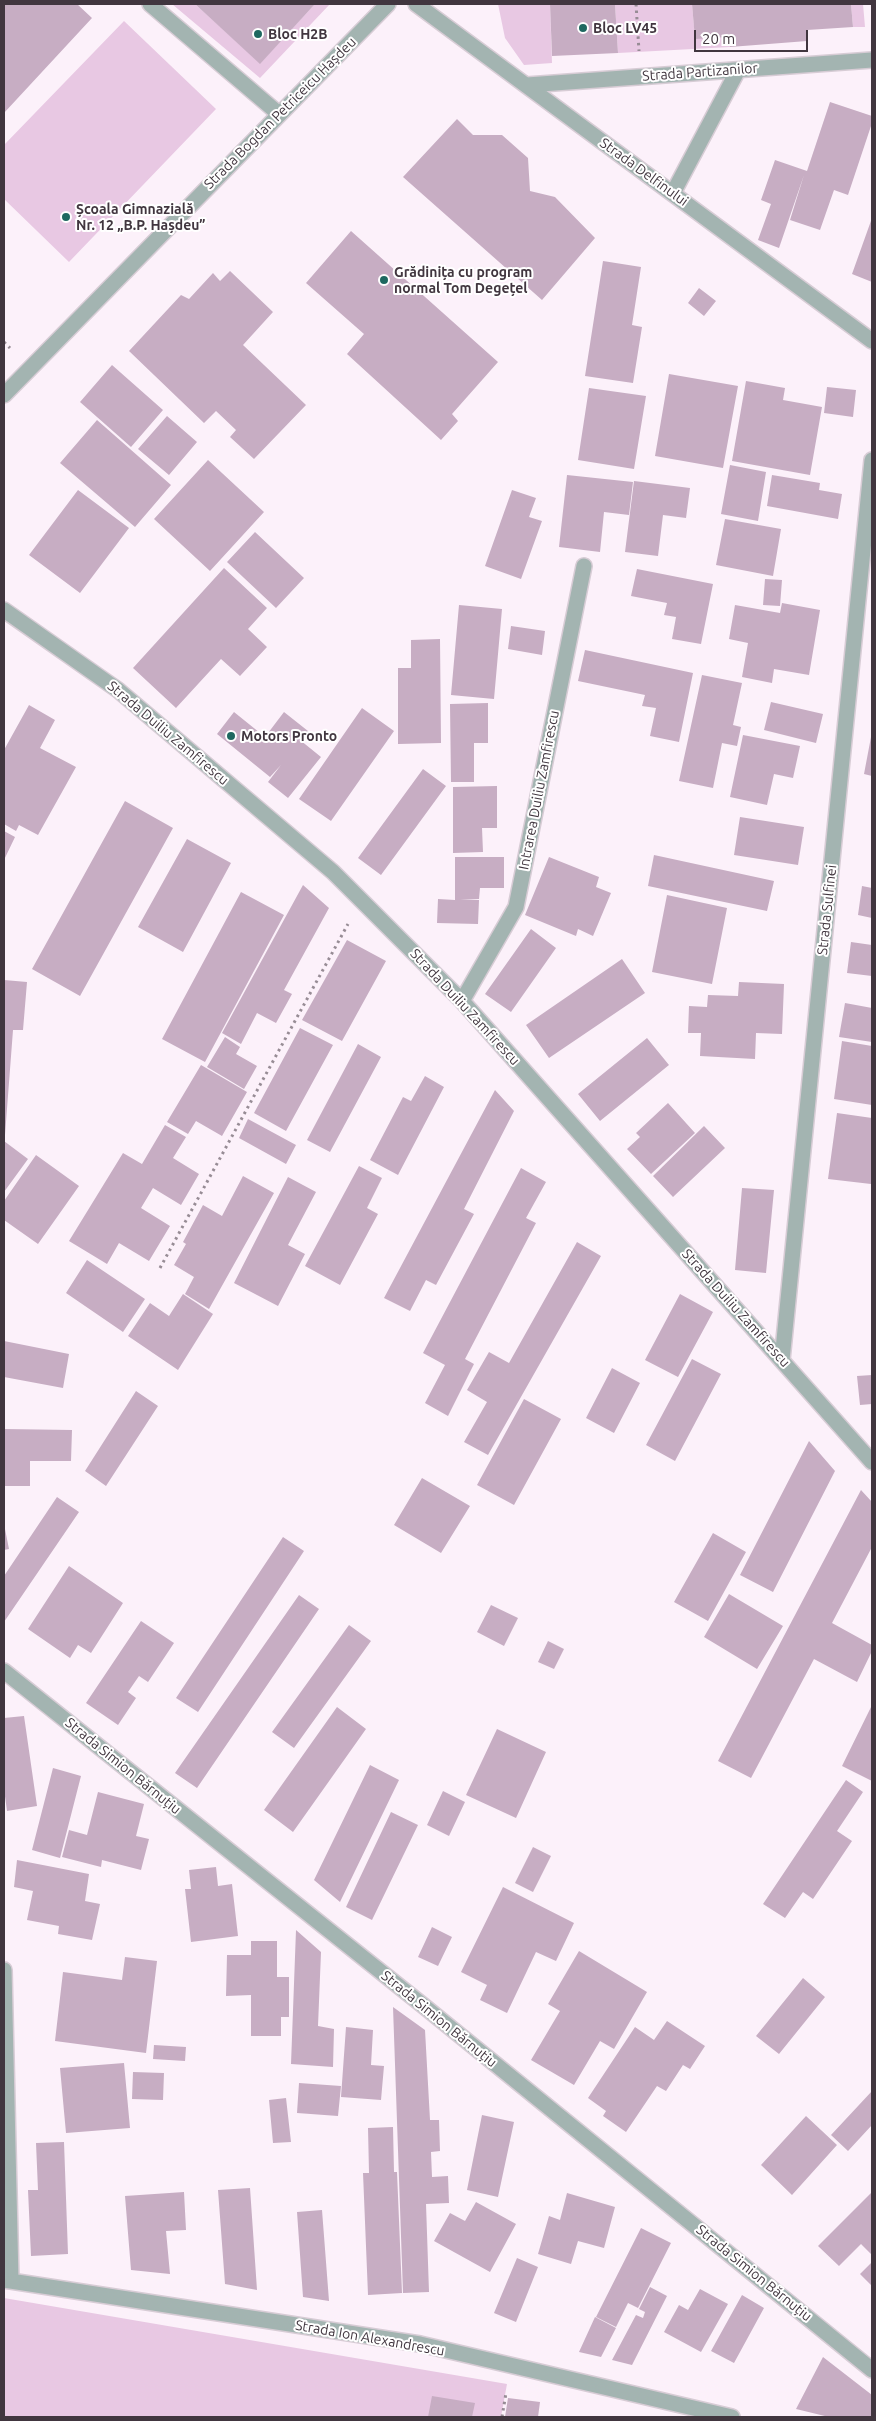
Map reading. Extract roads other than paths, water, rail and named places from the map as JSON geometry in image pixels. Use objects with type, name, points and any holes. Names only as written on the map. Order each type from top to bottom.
[{"type":"street","points":[[150,4],[279,114]]},
{"type":"street","name":"Strada Bogdan Petriceicu Hașdeu","points":[[4,395],[388,4]]},
{"type":"street","name":"Strada Delfinului","points":[[416,4],[872,341]]},
{"type":"street","name":"Strada Partizanilor","points":[[527,85],[872,60]]},
{"type":"street","points":[[673,193],[738,70]]},
{"type":"street","name":"Strada Sulfinei","points":[[782,1360],[872,460]]},
{"type":"street","name":"Intrarea Duiliu Zamfirescu","points":[[462,1001],[516,907],[584,566]]},
{"type":"street","name":"Strada Duiliu Zamfirescu","points":[[4,610],[118,690],[333,872],[362,900],[462,1001],[872,1462]]},
{"type":"street","name":"Strada Simion Bărnuțiu","points":[[4,1671],[425,2007],[872,2370]]},
{"type":"street","points":[[4,1970],[7,2281]]},
{"type":"street","name":"Strada Ion Alexandrescu","points":[[7,2281],[420,2344],[732,2417]]},
{"type":"place","name":"Bloc LV45","points":[[583,28]]},
{"type":"place","name":"Bloc H2B","points":[[258,34]]},
{"type":"place","name":"Școala Gimnazială Nr. 12 „B.P. Hașdeu”","points":[[66,217]]},
{"type":"place","name":"Grădinița cu program normal Tom Degețel","points":[[384,280]]},
{"type":"place","name":"Motors Pronto","points":[[231,736]]}]
